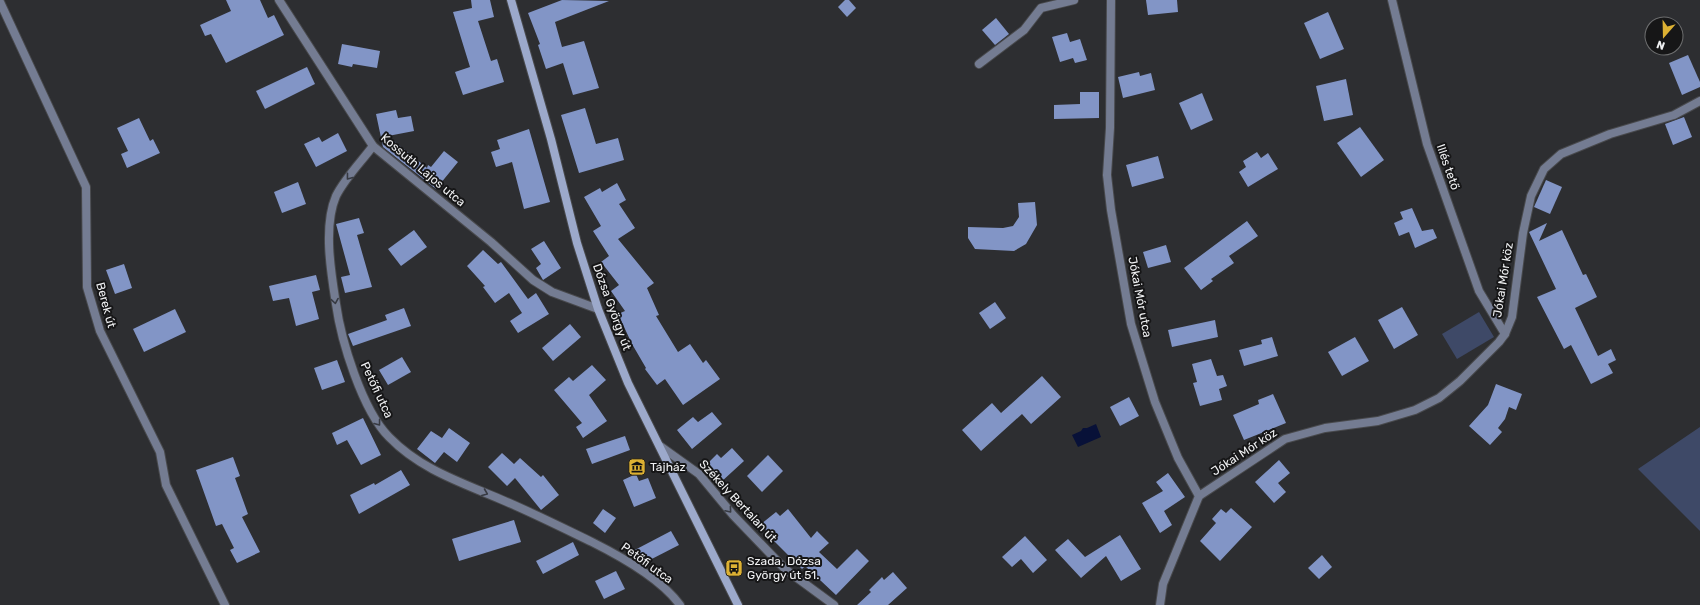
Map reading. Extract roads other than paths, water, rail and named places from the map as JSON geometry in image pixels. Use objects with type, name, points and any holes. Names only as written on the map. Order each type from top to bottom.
[{"type":"main road","name":"Dózsa György út","points":[[511,0],[551,139],[577,243],[598,309],[628,383],[738,605]]},
{"type":"street","name":"Kossuth Lajos utca","points":[[279,0],[373,146],[491,242],[533,280],[552,292],[598,309]]},
{"type":"street","points":[[979,64],[1024,30],[1040,8],[1074,0]]},
{"type":"street","name":"Jókai Mór utca","points":[[1111,0],[1110,128],[1107,175],[1111,210],[1131,324],[1155,402],[1178,458],[1199,496]]},
{"type":"street","name":"Illés tető","points":[[1392,0],[1427,144],[1479,291],[1505,334]]},
{"type":"street","name":"Berek út","points":[[0,2],[86,187],[87,287],[100,331],[160,452],[166,485],[225,605]]},
{"type":"street","name":"Jókai Mór köz","points":[[1199,496],[1285,439],[1325,428],[1378,421],[1415,410],[1438,398],[1477,366],[1505,334],[1512,317],[1523,233],[1531,196],[1544,169],[1561,154],[1610,134],[1674,115],[1700,101]]},
{"type":"street","name":"Petőfi utca","points":[[373,146],[343,184],[337,196],[330,219],[331,274],[344,346],[374,418],[387,436],[405,452],[435,472],[520,508],[611,552],[658,584],[680,605]]},
{"type":"street","name":"Székely Bertalan út","points":[[660,446],[699,474],[733,515],[785,569],[834,605]]},
{"type":"street","points":[[1160,605],[1163,584],[1199,496]]},
{"type":"place","name":"Tájház","points":[[637,467]]},
{"type":"place","name":"Szada, Dózsa György út 51.","points":[[734,568]]}]
